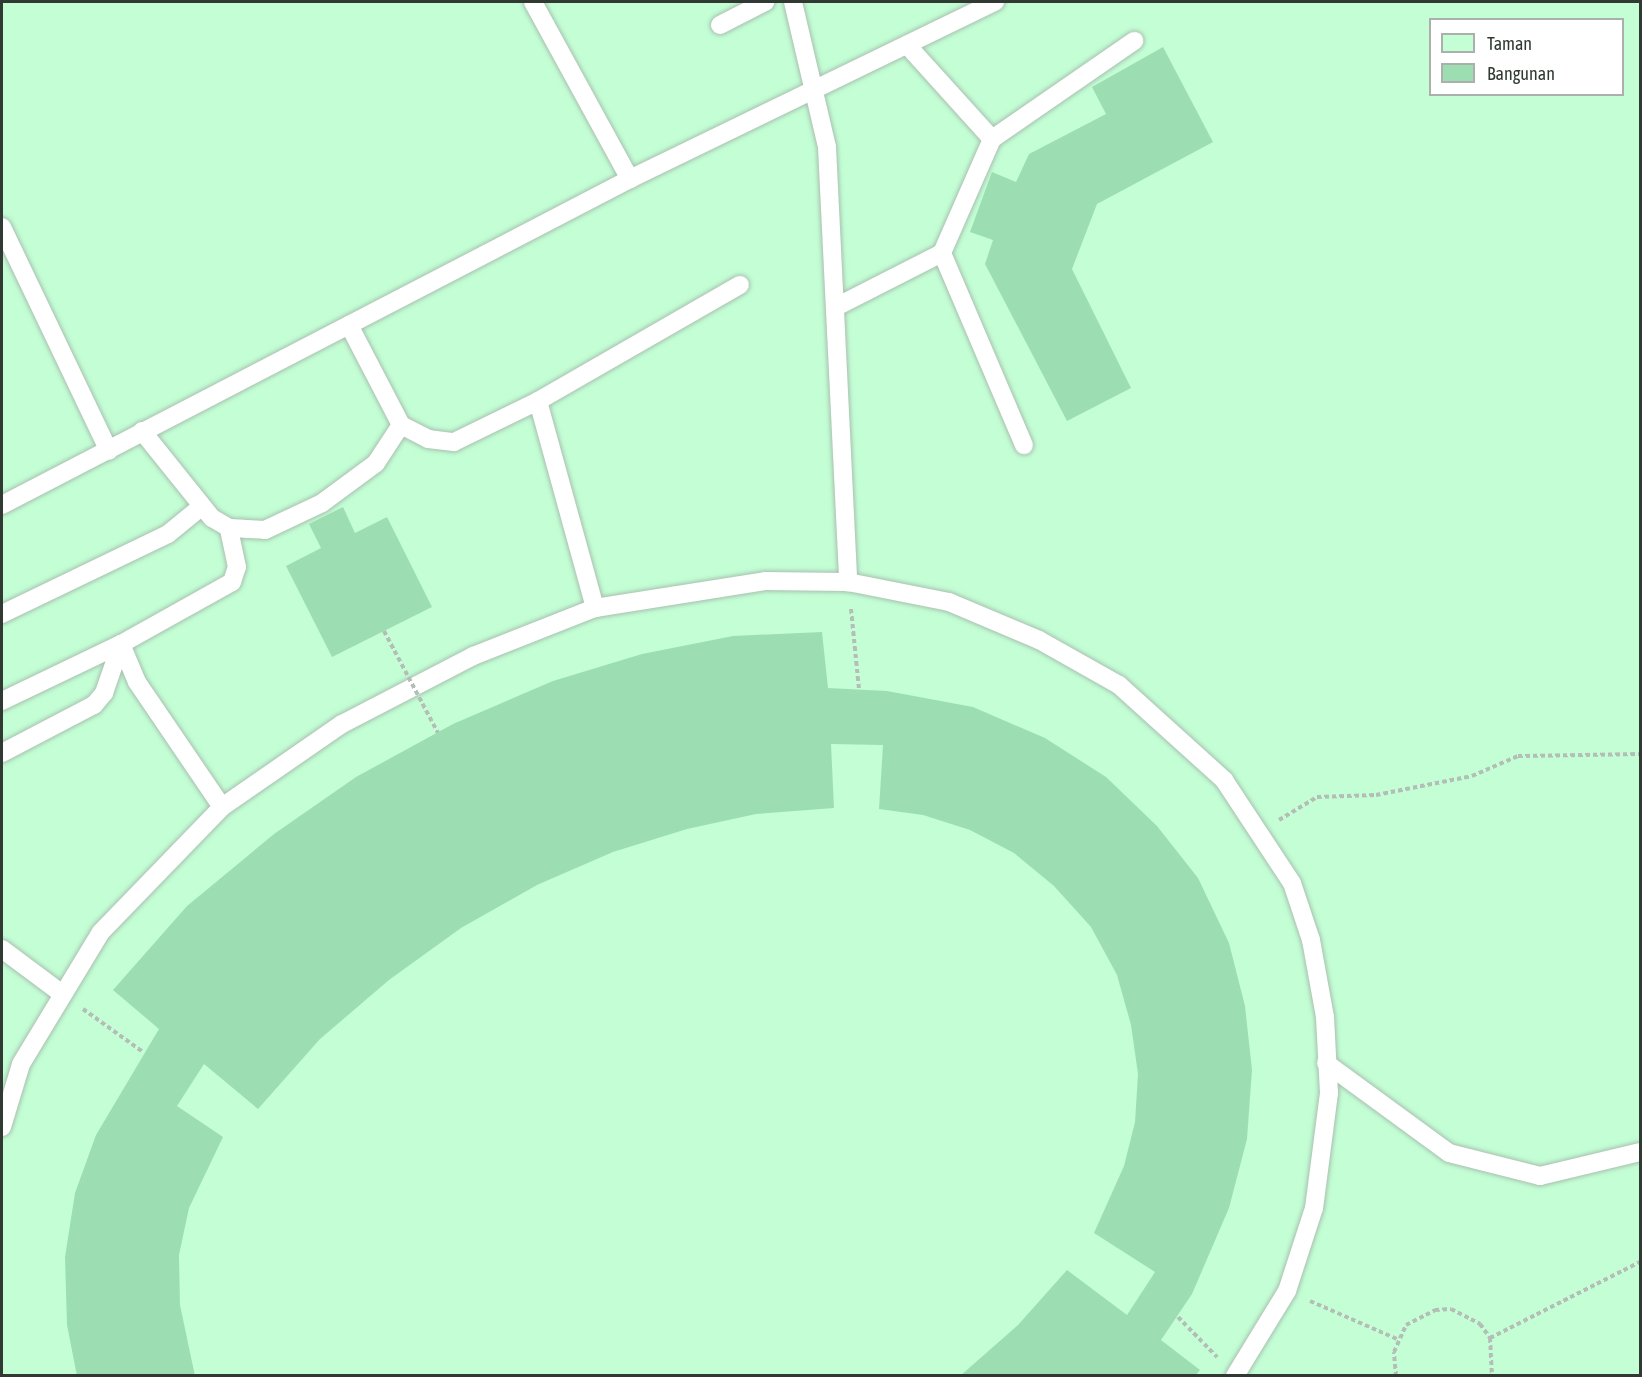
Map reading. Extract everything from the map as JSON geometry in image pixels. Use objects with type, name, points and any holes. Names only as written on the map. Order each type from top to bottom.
[{"type":"lane","points":[[533,2],[630,179]]},
{"type":"lane","points":[[720,25],[765,2]]},
{"type":"lane","points":[[793,2],[816,87],[827,147],[838,306],[848,582]]},
{"type":"lane","points":[[2,505],[630,179],[995,2]]},
{"type":"lane","points":[[838,306],[942,253],[992,139],[1134,41]]},
{"type":"lane","points":[[907,45],[992,139]]},
{"type":"lane","points":[[2,228],[109,451]]},
{"type":"lane","points":[[942,253],[1024,445]]},
{"type":"lane","points":[[349,325],[401,425],[428,439],[454,442],[538,401],[740,285]]},
{"type":"lane","points":[[538,401],[595,608]]},
{"type":"lane","points":[[142,431],[201,507],[229,528],[265,530],[322,503],[376,463],[401,425]]},
{"type":"lane","points":[[2,614],[168,534],[201,507]]},
{"type":"lane","points":[[2,701],[121,644],[232,582],[236,549],[229,528]]},
{"type":"lane","points":[[2,1127],[21,1064],[61,993],[101,932],[222,807],[342,724],[473,656],[595,608],[753,583],[848,582],[949,602],[1039,640],[1119,685],[1224,780],[1261,830],[1292,883],[1311,940],[1325,1017],[1329,1093],[1314,1208],[1287,1291],[1236,1375]]},
{"type":"lane","points":[[121,644],[138,682],[222,807]]},
{"type":"lane","points":[[2,753],[94,705],[104,693],[121,644]]},
{"type":"lane","points":[[2,949],[61,993]]},
{"type":"lane","points":[[1326,1063],[1449,1154],[1540,1176],[1641,1152]]},
{"type":"path","points":[[848,582],[859,689]]},
{"type":"path","points":[[384,631],[438,733]]},
{"type":"path","points":[[1261,830],[1317,797],[1376,795],[1472,776],[1518,756],[1641,754]]},
{"type":"path","points":[[61,993],[143,1052]]},
{"type":"path","points":[[1490,1338],[1641,1262]]},
{"type":"path","points":[[1287,1291],[1398,1339]]},
{"type":"path","points":[[1396,1376],[1398,1339],[1406,1325],[1435,1310],[1467,1315],[1490,1338],[1492,1376]]},
{"type":"path","points":[[1178,1317],[1236,1375]]},
{"type":"green space","points":[[2,2],[1640,2],[1640,1375],[2,1376]]},
{"type":"building","points":[[1163,47],[1213,142],[1097,204],[1072,269],[1131,388],[1067,421],[985,264],[993,240],[970,232],[992,172],[1016,182],[1029,154],[1106,114],[1092,87]]},
{"type":"building","points":[[343,507],[355,533],[387,517],[432,607],[332,657],[286,566],[321,548],[309,524]]},
{"type":"building","points":[[822,632],[828,688],[887,691],[973,707],[1045,738],[1106,777],[1157,826],[1198,878],[1229,943],[1245,1006],[1252,1070],[1247,1139],[1229,1208],[1192,1294],[1161,1340],[1200,1370],[1195,1376],[960,1376],[1018,1325],[1067,1270],[1127,1315],[1155,1272],[1094,1233],[1124,1166],[1135,1122],[1138,1074],[1131,1025],[1117,975],[1091,927],[1054,886],[1014,853],[970,830],[923,815],[879,809],[883,745],[831,744],[834,808],[756,814],[687,829],[613,852],[537,885],[461,928],[389,980],[320,1039],[258,1109],[204,1064],[177,1106],[223,1137],[189,1208],[179,1255],[180,1305],[195,1376],[77,1376],[67,1325],[65,1257],[75,1193],[96,1135],[159,1029],[113,990],[187,906],[274,834],[356,777],[453,724],[553,681],[642,654],[733,636]]}]
